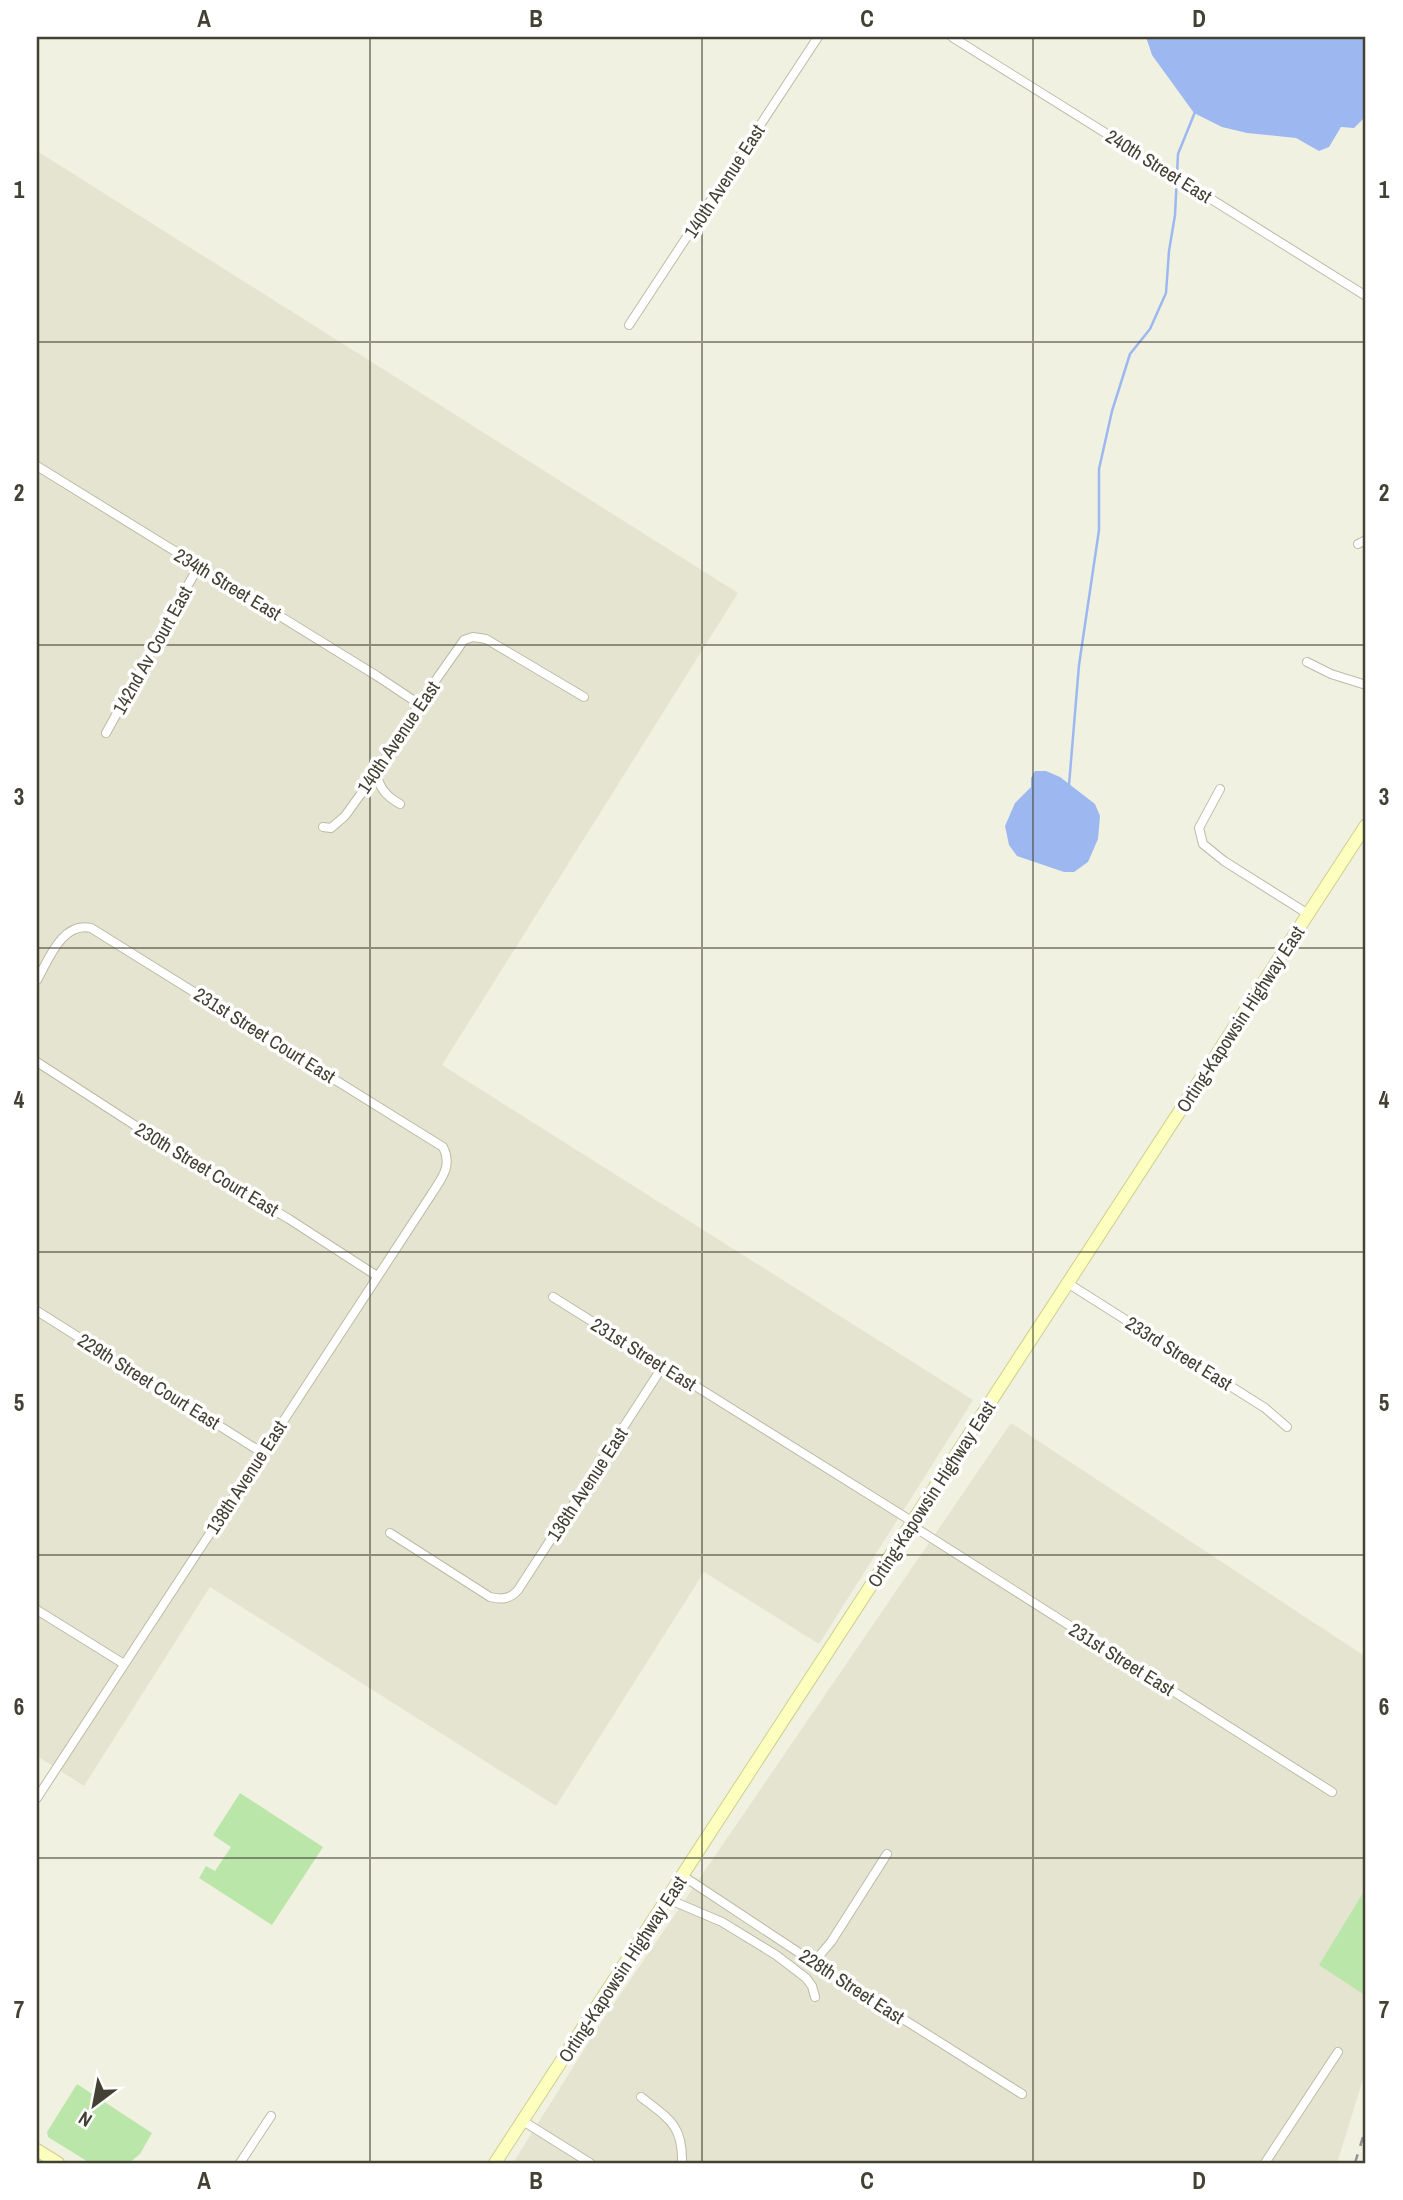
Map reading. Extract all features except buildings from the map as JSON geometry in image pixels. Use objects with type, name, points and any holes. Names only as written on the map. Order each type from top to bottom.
[{"type":"main road","name":"Orting-Kapowsin Highway East","points":[[495,2163],[1366,825]]},
{"type":"main road","points":[[37,2150],[58,2163]]},
{"type":"street","name":"140th Avenue East","points":[[629,324],[818,37]]},
{"type":"street","name":"240th Street East","points":[[952,37],[1366,296]]},
{"type":"street","name":"234th Street East","points":[[37,466],[419,704]]},
{"type":"street","name":"142nd Av Court East","points":[[106,733],[198,567]]},
{"type":"street","name":"140th Avenue East","points":[[323,827],[335,827],[345,816],[459,644],[468,638],[473,636],[486,639],[584,697]]},
{"type":"street","points":[[1307,662],[1331,674],[1366,685]]},
{"type":"street","points":[[376,773],[381,789],[400,804]]},
{"type":"street","points":[[1220,789],[1199,828],[1203,844],[1224,861],[1308,914]]},
{"type":"street","name":"231st Street Court East","points":[[37,980],[63,937],[77,928],[91,928],[358,1093],[443,1147],[447,1154]]},
{"type":"street","name":"230th Street Court East","points":[[37,1062],[179,1154],[289,1219],[377,1276]]},
{"type":"street","name":"138th Avenue East","points":[[37,1798],[443,1177],[447,1169],[447,1154]]},
{"type":"street","name":"233rd Street East","points":[[1069,1284],[1265,1408],[1287,1427]]},
{"type":"street","name":"231st Street East","points":[[553,1297],[1332,1792]]},
{"type":"street","name":"229th Street Court East","points":[[37,1311],[261,1452]]},
{"type":"street","name":"136th Avenue East","points":[[390,1534],[490,1597],[508,1598],[518,1590],[663,1367]]},
{"type":"street","points":[[37,1610],[124,1664]]},
{"type":"street","points":[[814,1962],[831,1942],[887,1854]]},
{"type":"street","name":"228th Street East","points":[[683,1876],[1022,2094]]},
{"type":"street","points":[[668,1899],[722,1922],[776,1955],[806,1978],[816,1997]]},
{"type":"street","points":[[1265,2163],[1338,2052]]},
{"type":"street","points":[[641,2097],[676,2128],[682,2144],[682,2163]]},
{"type":"street","points":[[240,2163],[271,2116]]},
{"type":"street","points":[[523,2121],[590,2163]]},
{"type":"shaded area","points":[[37,151],[738,593],[442,1065],[973,1400],[819,1644],[704,1572],[556,1806],[210,1587],[84,1786],[37,1756]]},
{"type":"shaded area","points":[[1011,1423],[1366,1657],[1366,2070],[1337,2163],[513,2163],[602,2021]]},
{"type":"green space","points":[[240,1793],[323,1847],[272,1925],[199,1878],[206,1866],[215,1871],[231,1847],[213,1835]]},
{"type":"green space","points":[[1366,1888],[1366,1996],[1319,1965]]},
{"type":"green space","points":[[77,2084],[152,2133],[140,2154],[129,2163],[90,2163],[48,2137],[47,2132]]},
{"type":"water","points":[[1146,37],[1366,37],[1366,116],[1354,128],[1341,127],[1329,147],[1319,151],[1296,138],[1247,133],[1222,127],[1194,113],[1152,55]]},
{"type":"water","points":[[1035,771],[1046,771],[1060,777],[1095,804],[1100,816],[1098,839],[1088,862],[1074,872],[1064,872],[1017,856],[1009,845],[1005,826],[1015,803],[1031,787],[1031,778]]},
{"type":"waterway","points":[[1069,785],[1079,665],[1099,530],[1099,469],[1112,411],[1130,354],[1150,329],[1166,293],[1175,215],[1178,154],[1195,112]]},
{"type":"railway","points":[[1355,2163],[1366,2127]]}]
